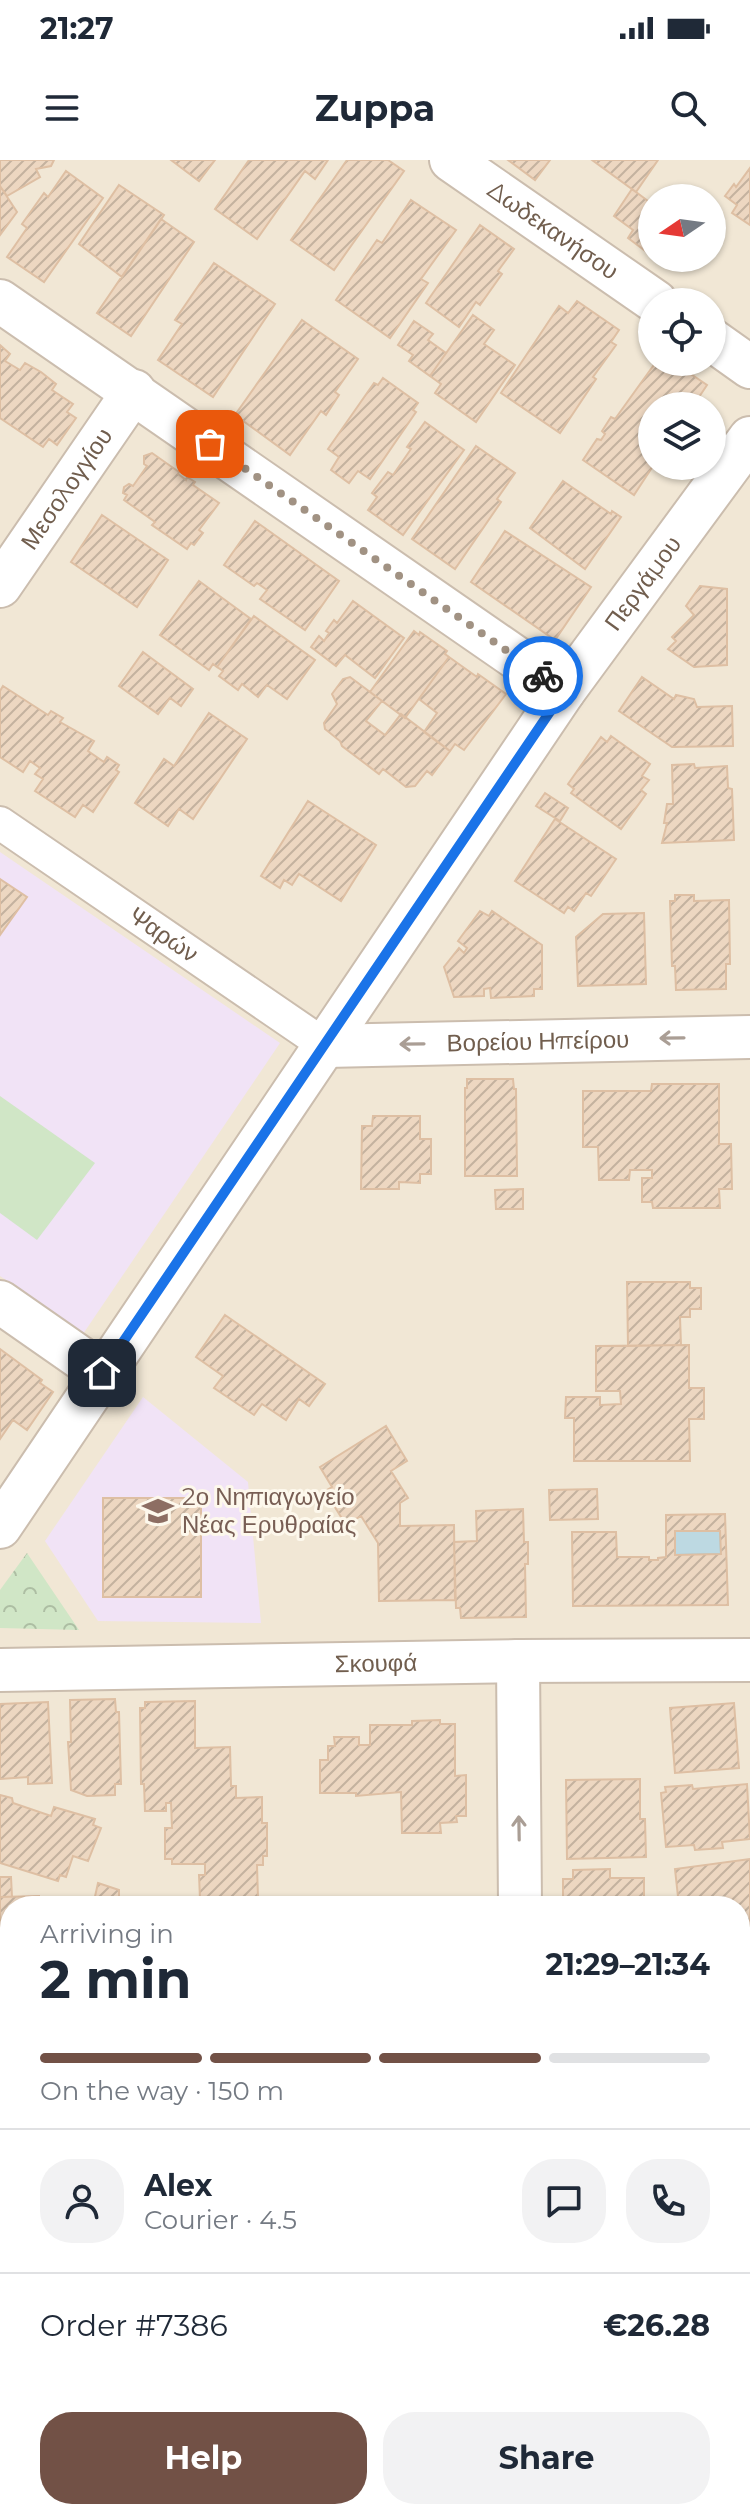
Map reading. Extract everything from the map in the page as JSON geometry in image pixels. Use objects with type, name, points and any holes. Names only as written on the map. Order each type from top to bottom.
[{"type":"street","name":"Δωδεκανήσου","points":[[451,160],[638,290]]},
{"type":"street","points":[[0,301],[564,691]]},
{"type":"street","points":[[726,350],[750,367]]},
{"type":"street","name":"Μεσολογγίου","points":[[0,586],[134,391]]},
{"type":"street","name":"Περγάμου","points":[[0,1527],[564,691],[750,438]]},
{"type":"street","name":"Ψαρών","points":[[0,823],[326,1046]]},
{"type":"street","name":"Βορείου Ηπείρου","points":[[326,1046],[750,1037]]},
{"type":"street","points":[[0,1302],[102,1373]]},
{"type":"street","name":"Σκουφά","points":[[0,1670],[750,1660]]},
{"type":"street","points":[[518,1661],[520,1896]]},
{"type":"shaded area","points":[[0,160],[750,160],[750,1896],[0,1896]]},
{"type":"shaded area","points":[[0,852],[280,1043],[83,1334],[0,1276]]},
{"type":"shaded area","name":"2ο Νηπιαγωγείο Νέας Ερυθραίας","points":[[143,1397],[248,1482],[261,1623],[98,1621],[45,1541]]},
{"type":"green space","points":[[0,1096],[95,1163],[37,1240],[0,1213]]},
{"type":"green space","points":[[27,1553],[79,1630],[0,1628],[0,1590]]},
{"type":"water","points":[[675,1531],[720,1531],[721,1554],[675,1555]]},
{"type":"building","points":[[0,160],[54,160],[51,166],[36,169],[40,177],[7,196],[0,186]]},
{"type":"building","points":[[171,160],[215,160],[199,181]]},
{"type":"building","points":[[249,160],[328,160],[315,179],[305,171],[257,239],[215,209]]},
{"type":"building","points":[[347,160],[388,160],[404,171],[334,270],[291,240]]},
{"type":"building","points":[[508,160],[550,160],[535,180]]},
{"type":"building","points":[[592,160],[658,160],[642,184],[638,184],[636,192]]},
{"type":"building","points":[[750,168],[750,225],[732,213],[737,205],[726,197],[734,184],[736,187]]},
{"type":"building","points":[[66,171],[103,198],[44,282],[7,257],[27,228],[22,224],[44,193],[48,197]]},
{"type":"building","points":[[119,185],[164,215],[122,277],[79,244]]},
{"type":"building","points":[[0,186],[17,212],[0,235]]},
{"type":"building","points":[[632,189],[638,194],[638,246],[628,238],[633,230],[614,216]]},
{"type":"building","points":[[411,200],[456,230],[421,279],[428,283],[390,338],[336,300],[377,240],[382,243]]},
{"type":"building","points":[[161,219],[194,242],[131,336],[97,313]]},
{"type":"building","points":[[480,225],[514,249],[498,271],[502,274],[480,305],[476,302],[459,327],[426,303]]},
{"type":"building","points":[[214,263],[275,304],[213,397],[158,360],[182,324],[175,320]]},
{"type":"building","points":[[577,301],[619,330],[611,342],[616,345],[560,433],[501,393],[559,306],[568,313]]},
{"type":"building","points":[[473,315],[494,330],[484,344],[515,365],[476,422],[435,393],[441,384],[430,376]]},
{"type":"building","points":[[302,320],[358,359],[335,392],[339,395],[326,415],[321,411],[290,455],[235,415]]},
{"type":"building","points":[[414,321],[433,334],[428,340],[446,353],[430,376],[409,361],[413,355],[398,345]]},
{"type":"building","points":[[0,345],[10,354],[5,361],[20,370],[25,363],[41,372],[56,384],[52,390],[73,404],[67,412],[76,418],[57,445],[49,439],[43,447],[0,418]]},
{"type":"building","points":[[646,376],[694,376],[707,385],[702,392],[638,392],[638,480],[644,480],[634,495],[583,460],[597,439],[601,440],[605,434],[602,431],[611,417],[615,419]]},
{"type":"building","points":[[383,378],[418,403],[413,410],[416,412],[370,479],[358,471],[349,483],[331,470],[339,457],[328,449],[374,383],[378,385]]},
{"type":"building","points":[[425,422],[464,450],[403,535],[368,510],[377,497],[372,493],[388,472],[393,475],[411,449],[407,447]]},
{"type":"building","points":[[476,446],[515,473],[497,499],[501,502],[455,569],[412,539]]},
{"type":"building","points":[[152,453],[186,480],[187,477],[195,482],[193,485],[219,503],[199,530],[203,533],[187,549],[152,525],[155,522],[124,500],[127,495],[123,493],[124,487],[129,484],[133,486],[147,466],[144,456]]},
{"type":"building","points":[[563,481],[611,514],[612,511],[621,517],[585,569],[530,528]]},
{"type":"building","points":[[102,515],[168,560],[137,607],[71,562]]},
{"type":"building","points":[[255,521],[339,581],[305,630],[260,599],[267,590],[257,583],[254,586],[224,565]]},
{"type":"building","points":[[505,531],[591,587],[555,640],[471,582]]},
{"type":"building","points":[[199,581],[251,619],[217,667],[213,664],[209,670],[160,635]]},
{"type":"building","points":[[700,586],[727,589],[727,665],[694,667],[668,649],[676,641],[672,637],[694,615],[686,606]]},
{"type":"building","points":[[353,601],[404,638],[375,678],[345,655],[336,666],[311,647],[319,636],[324,641],[329,633],[326,631],[334,620],[337,623]]},
{"type":"building","points":[[254,616],[315,660],[287,699],[267,685],[258,697],[242,684],[238,690],[219,676],[223,671],[217,667]]},
{"type":"building","points":[[414,631],[447,651],[445,654],[449,657],[405,718],[370,692]]},
{"type":"building","points":[[143,652],[193,689],[181,706],[170,698],[158,714],[119,686]]},
{"type":"building","points":[[449,657],[506,694],[464,750],[455,744],[450,751],[424,732],[437,713],[419,699]]},
{"type":"building","points":[[350,677],[382,701],[366,721],[385,735],[401,714],[450,751],[432,775],[427,771],[415,786],[406,787],[383,769],[379,774],[325,729],[324,723],[337,704],[332,694],[343,679]]},
{"type":"building","points":[[642,677],[674,699],[676,695],[694,699],[697,707],[732,706],[733,746],[672,747],[619,711]]},
{"type":"building","points":[[3,686],[48,715],[51,711],[63,718],[60,722],[94,741],[88,751],[104,762],[107,757],[119,765],[116,770],[119,772],[93,812],[83,805],[75,817],[35,791],[43,779],[35,774],[40,768],[30,761],[23,772],[0,757],[0,691]]},
{"type":"building","points":[[209,713],[247,739],[193,819],[179,809],[168,826],[135,803],[164,759],[174,766]]},
{"type":"building","points":[[611,736],[650,764],[642,776],[649,780],[641,790],[646,794],[621,829],[571,793],[574,789],[568,784],[601,737],[607,742]]},
{"type":"building","points":[[694,764],[695,768],[727,766],[728,788],[732,789],[734,840],[662,843],[667,823],[664,823],[667,804],[673,804],[672,765]]},
{"type":"building","points":[[545,793],[568,808],[560,821],[536,806]]},
{"type":"building","points":[[308,801],[376,845],[341,901],[299,874],[292,885],[284,880],[280,888],[261,876]]},
{"type":"building","points":[[555,819],[616,859],[591,896],[586,893],[574,911],[568,907],[564,913],[515,881]]},
{"type":"building","points":[[0,879],[27,897],[0,935]]},
{"type":"building","points":[[675,895],[694,895],[694,901],[729,900],[730,964],[726,964],[726,989],[676,990],[670,901],[675,901]]},
{"type":"building","points":[[480,911],[489,916],[492,911],[542,945],[542,989],[534,989],[534,996],[491,998],[490,988],[484,989],[484,996],[454,997],[444,967],[459,948],[464,953],[467,948],[458,941]]},
{"type":"building","points":[[644,913],[646,984],[578,986],[576,937],[603,914]]},
{"type":"building","points":[[467,1079],[513,1079],[516,1089],[517,1176],[465,1176]]},
{"type":"building","points":[[652,1084],[719,1084],[719,1144],[731,1144],[732,1189],[719,1189],[720,1208],[653,1208],[652,1202],[642,1202],[642,1178],[652,1178],[652,1170],[630,1170],[629,1180],[599,1180],[598,1147],[583,1147],[583,1091],[651,1091]]},
{"type":"building","points":[[373,1116],[420,1116],[420,1139],[431,1139],[431,1174],[420,1174],[420,1183],[399,1182],[399,1189],[361,1189],[362,1126],[372,1126]]},
{"type":"building","points":[[523,1189],[523,1209],[496,1209],[495,1190]]},
{"type":"building","points":[[627,1282],[690,1282],[690,1288],[701,1288],[701,1309],[690,1309],[690,1317],[680,1317],[681,1345],[628,1346]]},
{"type":"building","points":[[225,1315],[325,1384],[309,1406],[299,1399],[286,1420],[262,1404],[254,1415],[214,1388],[223,1376],[196,1357]]},
{"type":"building","points":[[689,1345],[689,1388],[704,1388],[704,1419],[689,1419],[690,1461],[574,1461],[574,1418],[565,1418],[566,1397],[600,1397],[600,1405],[621,1404],[620,1391],[596,1391],[596,1346]]},
{"type":"building","points":[[0,1349],[53,1392],[27,1430],[13,1420],[0,1439]]},
{"type":"building","points":[[386,1426],[407,1461],[391,1471],[408,1498],[400,1503],[400,1526],[454,1525],[455,1600],[379,1601],[378,1543],[361,1516],[346,1525],[325,1491],[332,1487],[320,1467]]},
{"type":"building","points":[[597,1489],[598,1519],[550,1520],[549,1490]]},
{"type":"building","points":[[103,1498],[201,1498],[201,1597],[103,1597]]},
{"type":"building","points":[[523,1509],[524,1542],[528,1542],[528,1564],[525,1564],[526,1617],[461,1618],[460,1608],[456,1608],[454,1542],[477,1541],[476,1511]]},
{"type":"building","points":[[725,1514],[728,1605],[573,1606],[572,1532],[616,1532],[617,1557],[658,1560],[666,1557],[666,1515]],"holes":[[[675,1531],[720,1531],[721,1554],[675,1555]]]},
{"type":"building","points":[[115,1699],[116,1712],[119,1712],[121,1784],[115,1784],[115,1795],[87,1796],[71,1790],[68,1742],[71,1742],[70,1700]]},
{"type":"building","points":[[195,1701],[195,1748],[230,1747],[231,1786],[236,1786],[236,1798],[262,1797],[262,1823],[267,1823],[267,1856],[263,1856],[263,1865],[257,1865],[258,1896],[200,1896],[199,1875],[205,1875],[205,1864],[172,1864],[172,1859],[165,1859],[165,1828],[172,1828],[171,1803],[166,1803],[166,1811],[145,1811],[144,1784],[141,1784],[140,1708],[145,1708],[145,1702]]},
{"type":"building","points":[[48,1702],[52,1783],[28,1784],[28,1777],[0,1779],[0,1704]]},
{"type":"building","points":[[734,1703],[739,1768],[675,1773],[670,1708]]},
{"type":"building","points":[[440,1720],[440,1724],[455,1724],[455,1776],[466,1775],[466,1816],[456,1816],[457,1822],[440,1823],[441,1833],[402,1833],[401,1792],[356,1796],[356,1793],[320,1793],[320,1760],[328,1760],[328,1746],[335,1746],[334,1737],[359,1737],[359,1745],[370,1745],[370,1725],[412,1725],[412,1721]]},
{"type":"building","points":[[640,1779],[640,1819],[645,1819],[646,1857],[567,1859],[566,1780]]},
{"type":"building","points":[[747,1784],[750,1839],[722,1842],[723,1848],[695,1850],[694,1845],[666,1847],[661,1793],[666,1792],[665,1787],[692,1785],[693,1789]]},
{"type":"building","points":[[0,1795],[12,1798],[13,1803],[51,1816],[54,1807],[95,1819],[93,1825],[101,1828],[88,1861],[73,1856],[66,1877],[60,1875],[58,1881],[0,1863]]},
{"type":"building","points":[[750,1859],[750,1896],[678,1896],[675,1869]]},
{"type":"building","points":[[610,1869],[610,1878],[644,1878],[644,1896],[563,1896],[563,1879],[573,1879],[573,1870]]},
{"type":"building","points":[[0,1877],[11,1877],[12,1896],[0,1896]]},
{"type":"building","points":[[98,1883],[119,1890],[119,1896],[95,1896]]},
{"type":"way so far","points":[[210,444],[543,676]]},
{"type":"place","name":"2ο Νηπιαγωγείο Νέας Ερυθραίας","points":[[158,1511]]},
{"type":"route","points":[[102,1373],[564,691],[543,676]]}]
